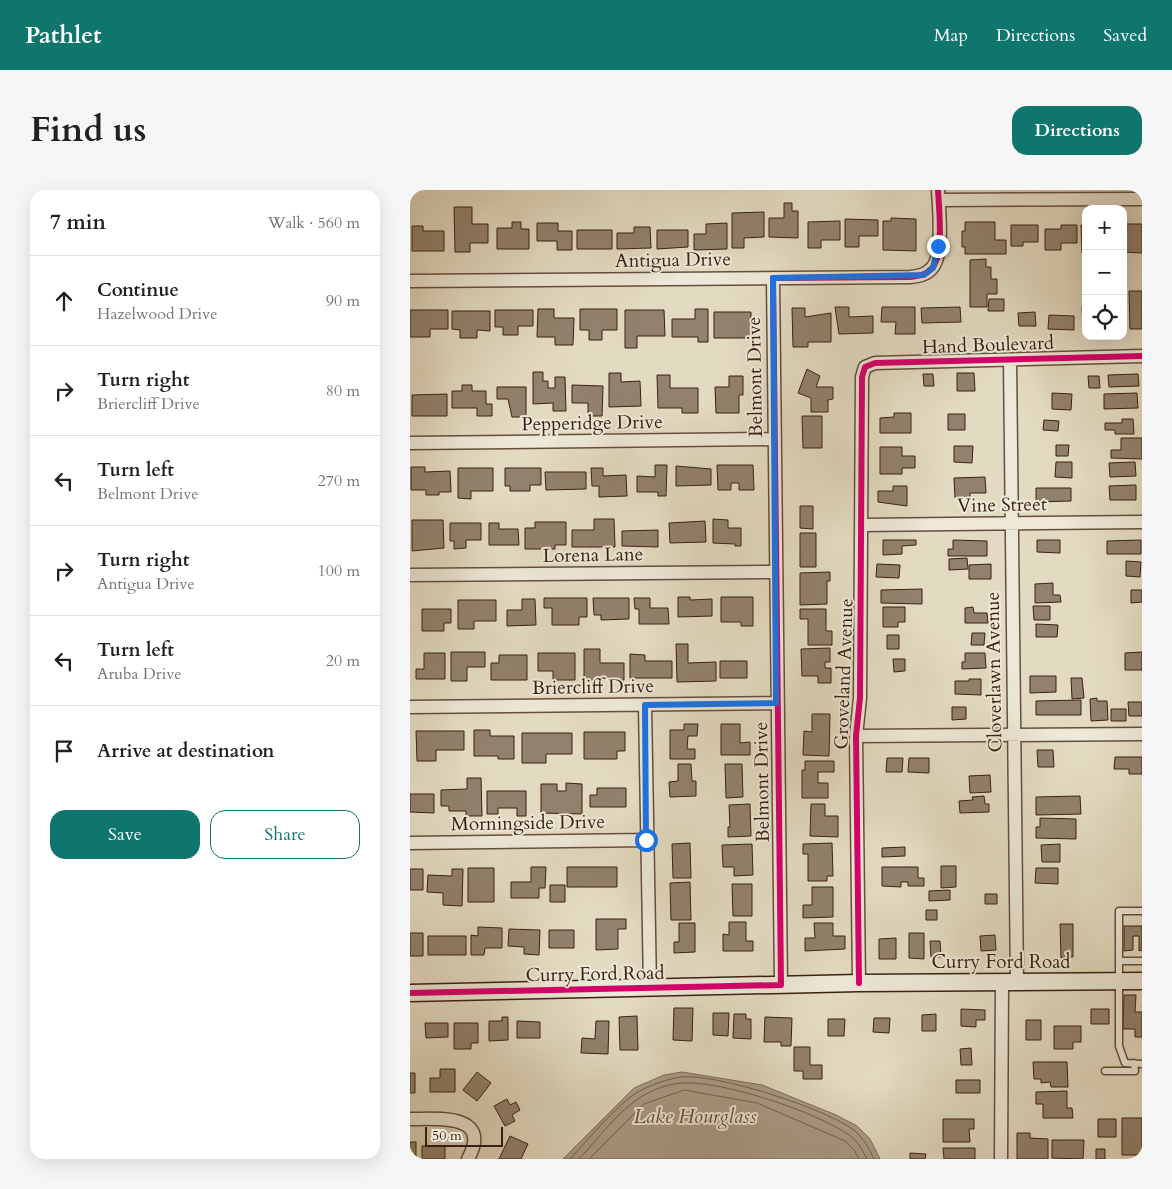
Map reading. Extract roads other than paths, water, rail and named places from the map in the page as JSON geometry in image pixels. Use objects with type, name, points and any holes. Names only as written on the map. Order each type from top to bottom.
[{"type":"street","points":[[938,195],[1142,199]]},
{"type":"street","name":"Antigua Drive","points":[[410,282],[910,277],[924,275],[933,268],[938,246],[938,195]]},
{"type":"street","name":"Belmont Drive","points":[[773,278],[780,985]]},
{"type":"street","name":"Hand Boulevard","points":[[865,367],[875,363],[1010,361],[1031,358],[1142,356]]},
{"type":"street","name":"Cloverlawn Avenue","points":[[1001,1159],[1010,982],[1013,736],[1010,361]]},
{"type":"street","name":"Groveland Avenue","points":[[859,983],[856,736],[860,698],[862,377],[865,367]]},
{"type":"street","name":"Pepperidge Drive","points":[[410,443],[775,439]]},
{"type":"street","name":"Vine Street","points":[[862,525],[1142,522]]},
{"type":"street","name":"Lorena Lane","points":[[410,575],[776,572]]},
{"type":"street","name":"Briercliff Drive","points":[[410,707],[776,703]]},
{"type":"street","points":[[645,705],[650,988]]},
{"type":"street","points":[[856,736],[1142,734]]},
{"type":"street","name":"Morningside Drive","points":[[410,843],[646,840]]},
{"type":"street","name":"Curry Ford Road","points":[[410,993],[859,983],[1142,980]]},
{"type":"street","points":[[410,1120],[449,1119],[463,1122],[471,1129],[474,1138],[473,1150],[468,1159]]},
{"type":"lane","points":[[1142,911],[1119,911],[1119,1046],[1125,1063],[1142,1064]]},
{"type":"lane","points":[[1119,961],[1142,961]]},
{"type":"lane","points":[[1105,1071],[1135,1071],[1134,1064]]},
{"type":"water","name":"Lake Hourglass","points":[[682,1072],[762,1085],[836,1115],[857,1126],[870,1139],[880,1159],[563,1159],[634,1088],[664,1075]]}]
